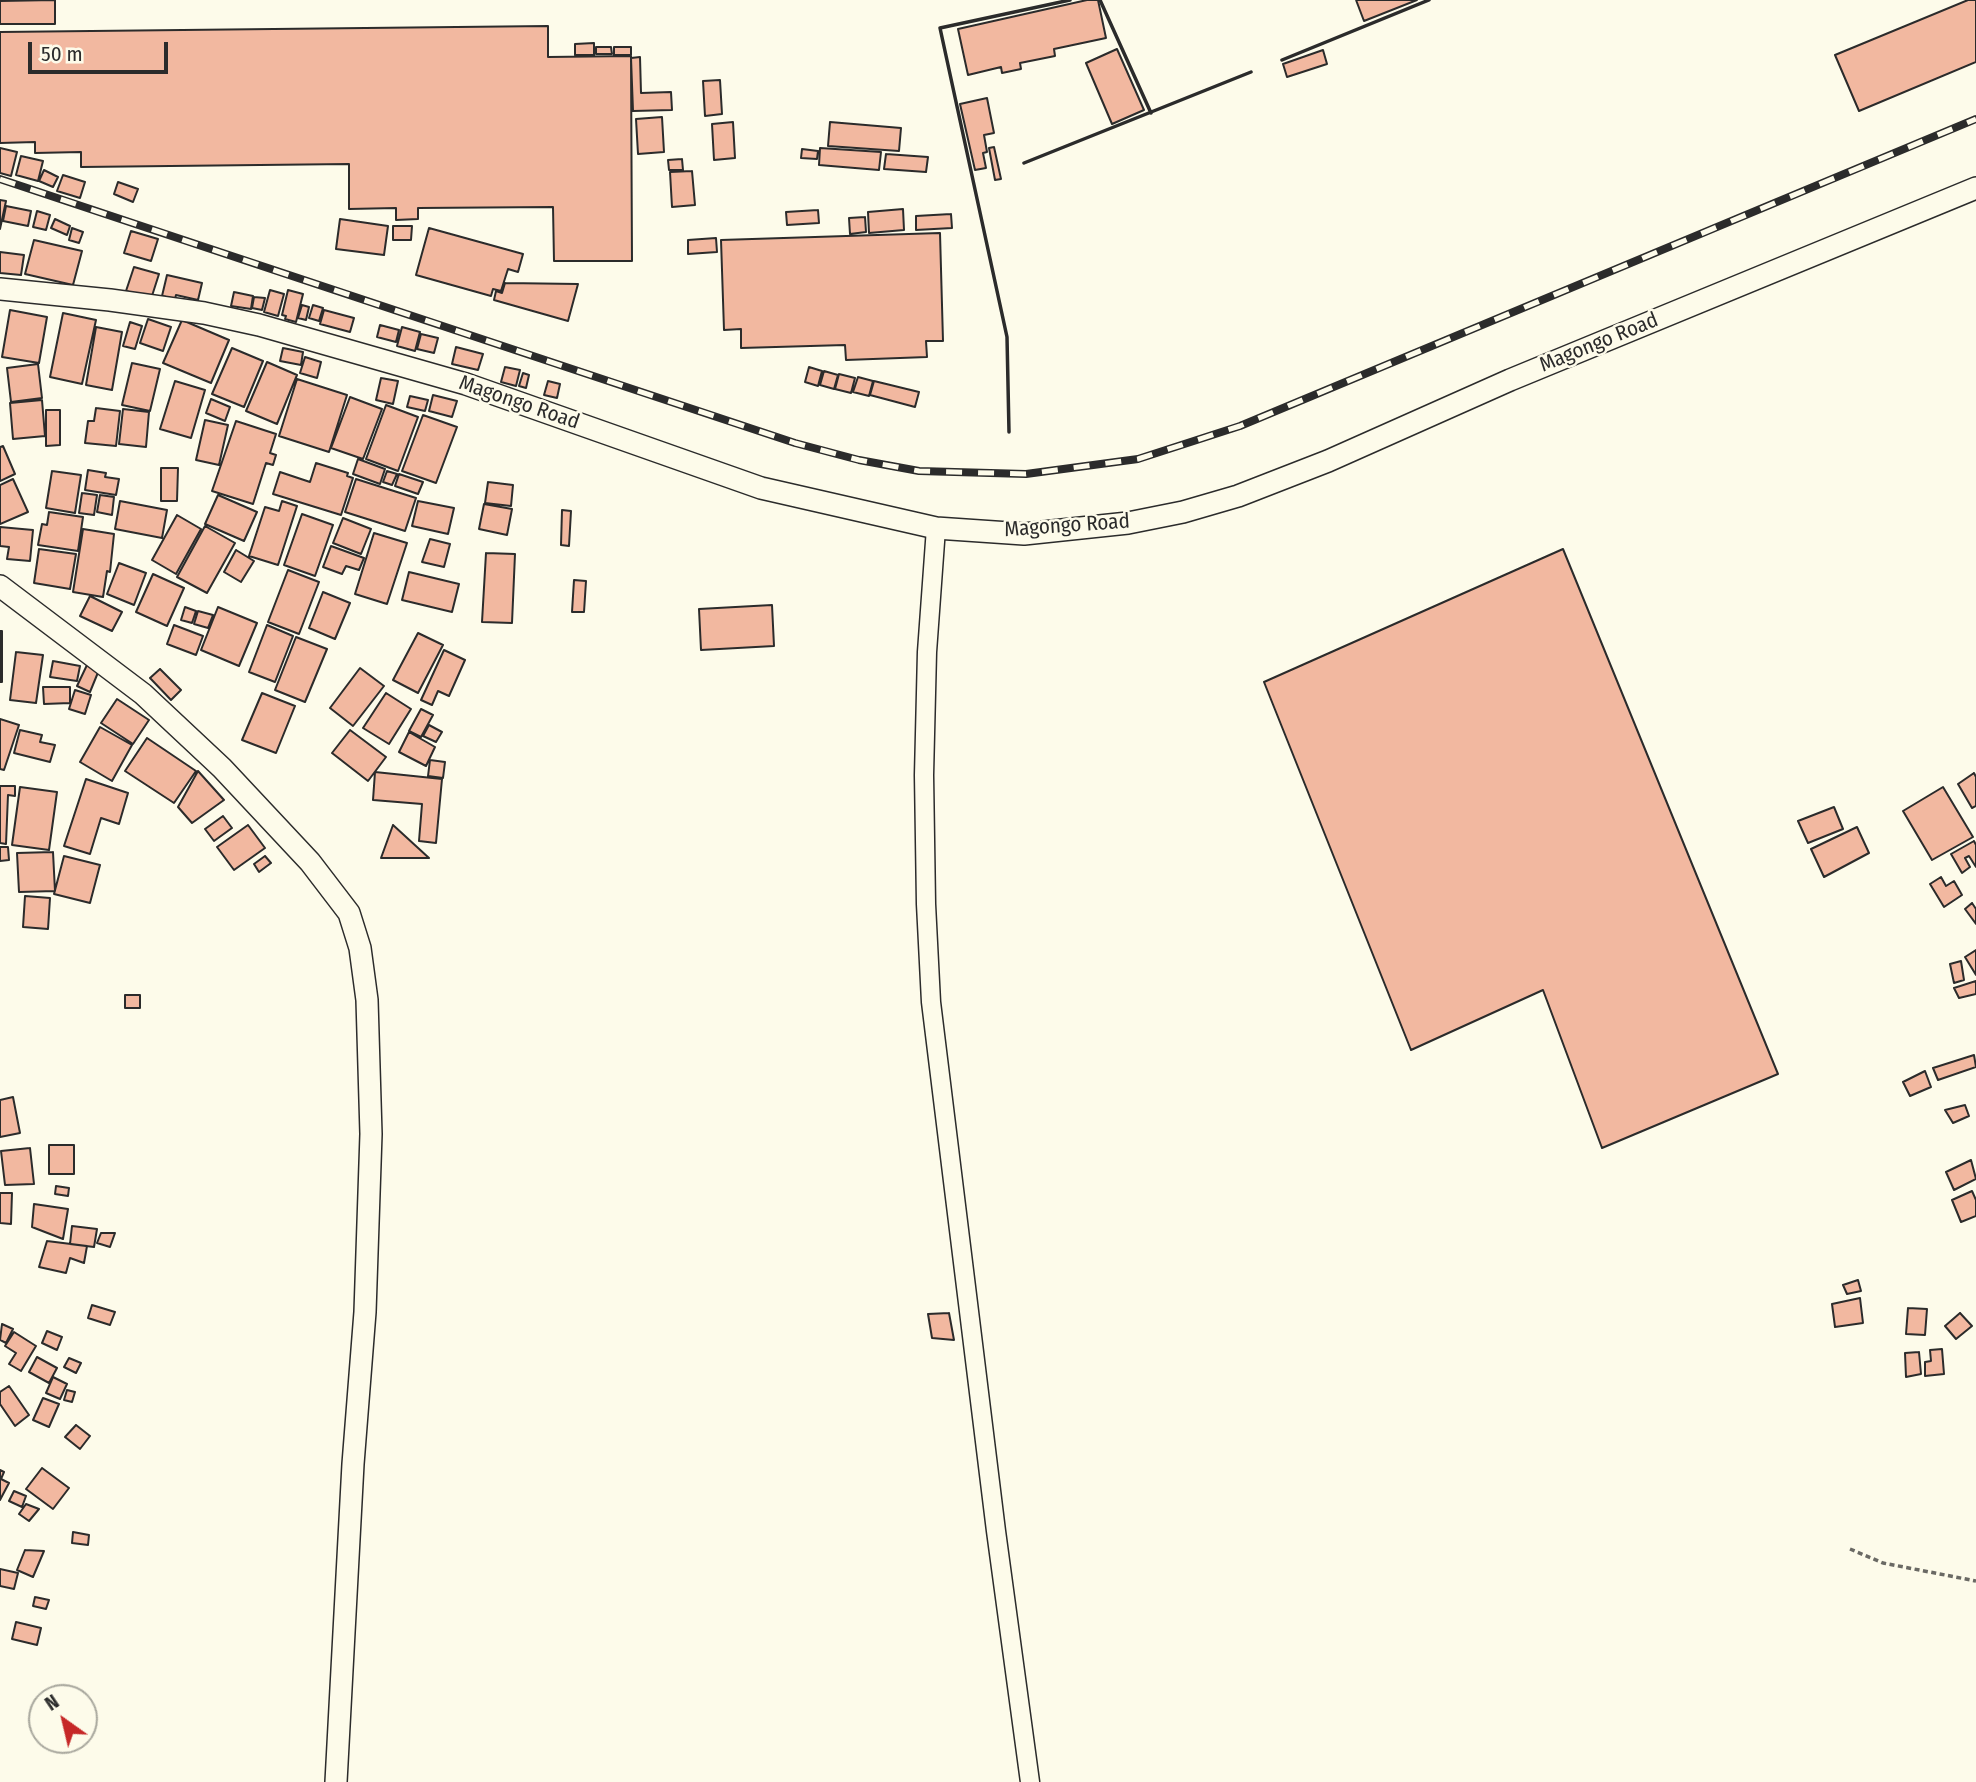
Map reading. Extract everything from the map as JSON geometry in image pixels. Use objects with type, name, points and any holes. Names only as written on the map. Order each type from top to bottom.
[{"type":"street","name":"Magongo Road","points":[[0,289],[204,313],[260,325],[466,384],[761,488],[936,528],[1024,534],[1115,525],[1183,512],[1238,496],[1328,461],[1510,380],[1976,188]]},
{"type":"street","points":[[936,528],[927,652],[924,775],[931,1002],[994,1518],[1030,1782]]},
{"type":"street","points":[[0,586],[143,694],[222,768],[310,862],[349,913],[360,948],[367,1000],[371,1134],[365,1312],[352,1478],[336,1782]]},
{"type":"path","points":[[1850,1549],[1883,1563],[1976,1581]]},
{"type":"building","points":[[55,0],[55,24],[0,24],[0,1]]},
{"type":"building","points":[[1087,0],[1098,0],[1106,38],[1054,49],[1055,56],[1020,63],[1021,69],[1002,73],[1001,67],[968,75],[958,29]]},
{"type":"building","points":[[1356,0],[1417,0],[1364,21]]},
{"type":"building","points":[[1968,0],[1976,0],[1976,62],[1859,111],[1835,55]]},
{"type":"building","points":[[548,26],[548,57],[631,56],[632,261],[554,261],[553,207],[418,208],[418,219],[396,220],[396,208],[349,209],[349,164],[81,167],[81,152],[35,153],[35,142],[0,143],[0,32]]},
{"type":"building","points":[[594,43],[594,55],[575,55],[575,44]]},
{"type":"building","points":[[596,47],[611,47],[612,54],[596,54]]},
{"type":"building","points":[[614,47],[631,47],[631,55],[614,55]]},
{"type":"building","points":[[1117,49],[1144,110],[1112,124],[1086,63]]},
{"type":"building","points":[[1323,50],[1327,64],[1287,77],[1283,64]]},
{"type":"building","points":[[640,57],[641,93],[671,92],[672,110],[633,111],[631,58]]},
{"type":"building","points":[[720,80],[722,114],[705,116],[703,81]]},
{"type":"building","points":[[987,98],[994,133],[984,135],[986,168],[975,170],[960,104]]},
{"type":"building","points":[[662,117],[664,152],[638,154],[636,119]]},
{"type":"building","points":[[733,122],[735,158],[714,160],[712,124]]},
{"type":"building","points":[[830,122],[901,128],[899,151],[828,146]]},
{"type":"building","points":[[994,147],[1001,179],[995,180],[989,148]]},
{"type":"building","points":[[0,148],[17,152],[11,176],[0,173]]},
{"type":"building","points":[[820,148],[881,152],[879,170],[819,165]]},
{"type":"building","points":[[802,149],[818,151],[817,159],[801,158]]},
{"type":"building","points":[[886,154],[928,157],[926,172],[884,169]]},
{"type":"building","points":[[21,156],[43,161],[38,181],[16,175]]},
{"type":"building","points":[[682,159],[683,170],[669,170],[668,160]]},
{"type":"building","points":[[44,170],[58,177],[53,187],[39,181]]},
{"type":"building","points":[[692,171],[695,205],[672,207],[670,172]]},
{"type":"building","points":[[63,175],[85,182],[80,198],[57,191]]},
{"type":"building","points":[[118,182],[138,189],[133,202],[114,194]]},
{"type":"building","points":[[0,200],[6,201],[0,229]]},
{"type":"building","points":[[6,206],[31,211],[28,226],[3,221]]},
{"type":"building","points":[[903,209],[904,230],[869,233],[868,212]]},
{"type":"building","points":[[818,210],[819,223],[787,225],[786,212]]},
{"type":"building","points":[[37,211],[50,215],[46,230],[33,227]]},
{"type":"building","points":[[951,214],[952,228],[916,230],[916,216]]},
{"type":"building","points":[[865,217],[866,232],[850,234],[849,218]]},
{"type":"building","points":[[55,219],[70,226],[67,235],[51,228]]},
{"type":"building","points":[[340,219],[388,226],[384,255],[336,249]]},
{"type":"building","points":[[393,226],[412,226],[411,240],[393,240]]},
{"type":"building","points":[[72,228],[83,232],[79,243],[69,240]]},
{"type":"building","points":[[429,228],[523,254],[518,272],[508,269],[501,291],[493,289],[491,296],[416,275]]},
{"type":"building","points":[[131,231],[158,239],[151,261],[124,253]]},
{"type":"building","points":[[940,233],[943,341],[926,341],[927,357],[846,360],[845,345],[741,348],[741,329],[724,330],[721,240]]},
{"type":"building","points":[[716,238],[717,252],[688,254],[688,240]]},
{"type":"building","points":[[34,240],[82,251],[73,285],[25,274]]},
{"type":"building","points":[[0,252],[24,255],[21,275],[0,273]]},
{"type":"building","points":[[134,267],[159,274],[151,299],[126,291]]},
{"type":"building","points":[[167,275],[202,283],[198,300],[176,295],[175,299],[162,296]]},
{"type":"building","points":[[505,283],[578,284],[568,321],[494,300],[496,291],[502,293]]},
{"type":"building","points":[[270,290],[284,294],[278,316],[264,312]]},
{"type":"building","points":[[288,290],[303,294],[296,322],[285,319],[286,316],[282,315]]},
{"type":"building","points":[[234,292],[253,296],[251,309],[231,306]]},
{"type":"building","points":[[254,297],[265,298],[262,310],[252,308]]},
{"type":"building","points":[[302,305],[309,307],[306,320],[298,318]]},
{"type":"building","points":[[313,305],[323,308],[319,321],[309,318]]},
{"type":"building","points":[[10,310],[47,317],[39,363],[2,357]]},
{"type":"building","points":[[324,310],[354,318],[350,332],[320,324]]},
{"type":"building","points":[[63,313],[96,320],[82,384],[50,377]]},
{"type":"building","points":[[148,319],[171,327],[163,351],[140,343]]},
{"type":"building","points":[[182,320],[229,340],[211,383],[163,363]]},
{"type":"building","points":[[130,322],[142,326],[135,349],[123,346]]},
{"type":"building","points":[[380,325],[399,330],[396,342],[377,337]]},
{"type":"building","points":[[96,327],[122,332],[112,390],[86,385]]},
{"type":"building","points":[[402,327],[420,332],[415,351],[397,346]]},
{"type":"building","points":[[421,334],[438,338],[434,353],[417,349]]},
{"type":"building","points":[[456,347],[483,354],[478,370],[452,364]]},
{"type":"building","points":[[232,348],[263,361],[244,407],[212,394]]},
{"type":"building","points":[[283,348],[303,352],[301,365],[280,361]]},
{"type":"building","points":[[305,357],[321,362],[317,378],[300,373]]},
{"type":"building","points":[[267,362],[297,375],[277,424],[246,411]]},
{"type":"building","points":[[132,363],[160,369],[150,411],[122,405]]},
{"type":"building","points":[[38,364],[42,398],[11,402],[7,368]]},
{"type":"building","points":[[505,367],[520,370],[516,386],[501,382]]},
{"type":"building","points":[[809,367],[822,371],[818,386],[805,382]]},
{"type":"building","points":[[824,371],[838,375],[834,389],[820,385]]},
{"type":"building","points":[[523,373],[529,375],[526,388],[519,386]]},
{"type":"building","points":[[839,374],[855,378],[851,393],[835,389]]},
{"type":"building","points":[[858,377],[873,381],[869,396],[853,392]]},
{"type":"building","points":[[381,378],[398,381],[393,404],[376,400]]},
{"type":"building","points":[[297,379],[347,395],[329,452],[279,436]]},
{"type":"building","points":[[175,381],[205,390],[191,438],[160,429]]},
{"type":"building","points":[[548,381],[560,384],[557,398],[544,395]]},
{"type":"building","points":[[874,381],[919,392],[915,407],[870,395]]},
{"type":"building","points":[[433,395],[457,401],[452,417],[429,411]]},
{"type":"building","points":[[410,396],[428,400],[425,411],[407,407]]},
{"type":"building","points":[[350,397],[382,409],[363,459],[331,448]]},
{"type":"building","points":[[211,399],[230,407],[225,421],[206,413]]},
{"type":"building","points":[[42,400],[45,436],[13,439],[10,403]]},
{"type":"building","points":[[386,405],[418,417],[398,471],[366,459]]},
{"type":"building","points":[[96,408],[120,411],[116,446],[85,443],[88,421],[94,421]]},
{"type":"building","points":[[123,409],[149,412],[146,447],[119,444]]},
{"type":"building","points":[[46,410],[60,410],[60,445],[46,446]]},
{"type":"building","points":[[423,415],[457,427],[436,483],[402,471]]},
{"type":"building","points":[[205,420],[228,425],[219,465],[196,460]]},
{"type":"building","points":[[236,421],[276,434],[270,453],[276,455],[273,465],[266,463],[253,504],[212,491]]},
{"type":"building","points":[[3,446],[15,474],[0,481],[0,447]]},
{"type":"building","points":[[358,459],[385,469],[380,484],[353,474]]},
{"type":"building","points":[[316,463],[348,473],[347,476],[353,478],[341,515],[273,494],[280,472],[310,482]]},
{"type":"building","points":[[161,468],[178,468],[177,501],[161,501]]},
{"type":"building","points":[[88,470],[106,473],[105,477],[119,479],[116,495],[85,490]]},
{"type":"building","points":[[52,471],[81,475],[75,513],[46,508]]},
{"type":"building","points":[[387,471],[397,474],[392,485],[383,482]]},
{"type":"building","points":[[399,474],[423,482],[418,494],[395,486]]},
{"type":"building","points":[[13,479],[28,512],[0,524],[0,485]]},
{"type":"building","points":[[356,479],[416,498],[405,531],[345,512]]},
{"type":"building","points":[[488,482],[513,485],[511,506],[485,503]]},
{"type":"building","points":[[82,493],[97,495],[94,515],[79,513]]},
{"type":"building","points":[[100,495],[114,497],[112,515],[97,512]]},
{"type":"building","points":[[218,495],[257,512],[244,541],[205,524]]},
{"type":"building","points":[[120,501],[167,510],[162,538],[115,529]]},
{"type":"building","points":[[282,501],[297,506],[278,565],[249,556],[265,507],[279,511]]},
{"type":"building","points":[[418,501],[454,508],[448,534],[412,526]]},
{"type":"building","points":[[484,504],[512,509],[507,535],[479,529]]},
{"type":"building","points":[[562,510],[571,511],[569,546],[561,545]]},
{"type":"building","points":[[49,512],[83,517],[78,551],[38,545],[42,524],[47,525]]},
{"type":"building","points":[[302,514],[333,525],[315,576],[284,565]]},
{"type":"building","points":[[177,515],[201,529],[176,574],[152,560]]},
{"type":"building","points":[[343,518],[371,529],[361,554],[333,543]]},
{"type":"building","points":[[205,526],[235,543],[207,593],[177,577]]},
{"type":"building","points":[[0,527],[33,530],[30,561],[7,559],[9,547],[0,546]]},
{"type":"building","points":[[83,529],[114,534],[110,572],[107,571],[103,597],[73,592]]},
{"type":"building","points":[[374,533],[407,543],[387,604],[355,594]]},
{"type":"building","points":[[430,539],[450,544],[444,567],[422,562]]},
{"type":"building","points":[[331,546],[364,558],[359,570],[346,566],[342,574],[323,567]]},
{"type":"building","points":[[39,549],[76,554],[70,589],[34,583]]},
{"type":"building","points":[[1563,549],[1778,1074],[1602,1148],[1543,990],[1411,1050],[1264,682]]},
{"type":"building","points":[[236,550],[254,561],[241,582],[224,572]]},
{"type":"building","points":[[486,553],[515,554],[512,623],[482,622]]},
{"type":"building","points":[[119,563],[146,573],[134,605],[107,594]]},
{"type":"building","points":[[288,570],[319,582],[299,634],[268,622]]},
{"type":"building","points":[[409,572],[459,584],[452,612],[402,600]]},
{"type":"building","points":[[153,574],[184,588],[167,626],[136,612]]},
{"type":"building","points":[[574,580],[586,581],[584,612],[572,612]]},
{"type":"building","points":[[323,592],[350,603],[335,639],[309,628]]},
{"type":"building","points":[[90,596],[122,612],[112,631],[80,616]]},
{"type":"building","points":[[772,605],[774,646],[701,650],[699,609]]},
{"type":"building","points":[[185,607],[196,611],[192,623],[181,620]]},
{"type":"building","points":[[218,607],[257,623],[239,666],[201,650]]},
{"type":"building","points":[[198,611],[213,615],[208,628],[194,624]]},
{"type":"building","points":[[174,625],[203,636],[196,655],[167,644]]},
{"type":"building","points":[[267,625],[293,636],[275,682],[249,672]]},
{"type":"building","points":[[2,631],[2,682],[0,682]]},
{"type":"building","points":[[418,633],[443,645],[418,693],[393,680]]},
{"type":"building","points":[[296,637],[327,649],[305,702],[275,690]]},
{"type":"building","points":[[444,650],[465,660],[449,696],[438,691],[432,705],[421,700]]},
{"type":"building","points":[[16,652],[43,655],[36,703],[10,700]]},
{"type":"building","points":[[53,661],[80,666],[77,681],[50,677]]},
{"type":"building","points":[[87,665],[99,670],[90,692],[77,686]]},
{"type":"building","points":[[360,668],[384,686],[353,726],[330,708]]},
{"type":"building","points":[[160,669],[181,690],[171,700],[150,678]]},
{"type":"building","points":[[43,687],[70,687],[70,703],[44,704]]},
{"type":"building","points":[[75,690],[91,695],[85,714],[69,709]]},
{"type":"building","points":[[262,693],[295,706],[276,753],[242,740]]},
{"type":"building","points":[[386,693],[411,709],[389,744],[363,728]]},
{"type":"building","points":[[117,699],[149,720],[133,744],[101,723]]},
{"type":"building","points":[[421,709],[433,715],[421,737],[409,731]]},
{"type":"building","points":[[0,719],[19,725],[4,770],[0,769]]},
{"type":"building","points":[[429,725],[442,732],[436,742],[423,736]]},
{"type":"building","points":[[100,727],[132,745],[112,781],[80,762]]},
{"type":"building","points":[[20,730],[42,735],[40,742],[55,745],[50,762],[14,753]]},
{"type":"building","points":[[350,730],[386,757],[368,781],[332,753]]},
{"type":"building","points":[[409,732],[435,747],[426,766],[399,752]]},
{"type":"building","points":[[147,738],[196,771],[174,803],[125,771]]},
{"type":"building","points":[[430,760],[445,762],[443,778],[428,776]]},
{"type":"building","points":[[198,771],[224,800],[192,823],[178,807]]},
{"type":"building","points":[[375,772],[442,779],[436,843],[419,841],[422,804],[373,800]]},
{"type":"building","points":[[1974,773],[1976,806],[1972,808],[1958,784]]},
{"type":"building","points":[[86,779],[128,793],[119,824],[101,818],[90,854],[64,846]]},
{"type":"building","points":[[0,786],[15,786],[15,796],[8,795],[6,844],[0,843]]},
{"type":"building","points":[[20,787],[57,792],[49,850],[12,845]]},
{"type":"building","points":[[1943,787],[1973,837],[1932,860],[1903,811]]},
{"type":"building","points":[[1834,807],[1843,829],[1808,843],[1798,821]]},
{"type":"building","points":[[223,816],[232,828],[214,841],[205,829]]},
{"type":"building","points":[[248,825],[265,848],[234,870],[217,847]]},
{"type":"building","points":[[393,825],[429,858],[381,858]]},
{"type":"building","points":[[1857,827],[1869,853],[1824,877],[1811,849]]},
{"type":"building","points":[[1974,841],[1976,867],[1969,856],[1965,858],[1970,867],[1962,873],[1951,854]]},
{"type":"building","points":[[0,847],[8,847],[9,860],[0,861]]},
{"type":"building","points":[[53,852],[55,891],[19,892],[17,853]]},
{"type":"building","points":[[64,856],[100,865],[90,903],[54,894]]},
{"type":"building","points":[[265,856],[271,863],[259,872],[254,864]]},
{"type":"building","points":[[1941,877],[1946,886],[1954,881],[1962,895],[1944,907],[1930,884]]},
{"type":"building","points":[[25,896],[50,898],[48,929],[23,927]]},
{"type":"building","points":[[1972,903],[1976,909],[1976,924],[1965,909]]},
{"type":"building","points":[[1976,950],[1976,975],[1965,957]]},
{"type":"building","points":[[1961,961],[1964,980],[1954,983],[1950,964]]},
{"type":"building","points":[[1976,981],[1976,994],[1959,998],[1954,988]]},
{"type":"building","points":[[125,995],[140,995],[140,1008],[125,1008]]},
{"type":"building","points":[[1974,1055],[1976,1067],[1938,1080],[1933,1068]]},
{"type":"building","points":[[1925,1071],[1931,1087],[1910,1096],[1903,1082]]},
{"type":"building","points":[[13,1097],[20,1133],[0,1137],[0,1100]]},
{"type":"building","points":[[1965,1105],[1969,1116],[1953,1123],[1945,1110]]},
{"type":"building","points":[[49,1145],[74,1145],[74,1174],[49,1174]]},
{"type":"building","points":[[30,1148],[34,1184],[5,1185],[1,1151]]},
{"type":"building","points":[[1971,1160],[1976,1179],[1954,1190],[1946,1172]]},
{"type":"building","points":[[56,1186],[69,1188],[68,1196],[55,1194]]},
{"type":"building","points":[[1972,1191],[1976,1200],[1976,1216],[1961,1222],[1952,1200]]},
{"type":"building","points":[[0,1193],[12,1193],[11,1224],[0,1223]]},
{"type":"building","points":[[34,1204],[68,1209],[63,1239],[32,1227]]},
{"type":"building","points":[[72,1226],[97,1229],[94,1247],[70,1244]]},
{"type":"building","points":[[101,1233],[115,1233],[110,1247],[97,1243]]},
{"type":"building","points":[[47,1241],[87,1246],[84,1263],[70,1258],[66,1273],[39,1267]]},
{"type":"building","points":[[1858,1280],[1861,1291],[1847,1294],[1843,1285]]},
{"type":"building","points":[[1860,1298],[1863,1323],[1835,1327],[1832,1304]]},
{"type":"building","points":[[92,1305],[115,1312],[110,1325],[88,1318]]},
{"type":"building","points":[[1908,1308],[1927,1309],[1925,1335],[1906,1334]]},
{"type":"building","points":[[949,1313],[954,1340],[932,1338],[928,1314]]},
{"type":"building","points":[[1960,1313],[1972,1326],[1956,1339],[1945,1326]]},
{"type":"building","points":[[2,1324],[13,1329],[6,1343],[0,1340]]},
{"type":"building","points":[[47,1331],[62,1337],[57,1350],[42,1343]]},
{"type":"building","points":[[14,1332],[36,1346],[21,1371],[9,1364],[16,1353],[5,1346]]},
{"type":"building","points":[[1942,1349],[1944,1374],[1925,1376],[1925,1362],[1931,1361],[1930,1350]]},
{"type":"building","points":[[1919,1352],[1921,1374],[1906,1377],[1905,1353]]},
{"type":"building","points":[[37,1357],[57,1368],[49,1383],[29,1372]]},
{"type":"building","points":[[69,1358],[81,1363],[76,1373],[64,1367]]},
{"type":"building","points":[[53,1377],[67,1384],[60,1399],[46,1393]]},
{"type":"building","points":[[9,1386],[29,1415],[15,1426],[0,1404],[0,1392]]},
{"type":"building","points":[[67,1390],[75,1392],[72,1402],[64,1400]]},
{"type":"building","points":[[43,1398],[59,1404],[49,1427],[33,1420]]},
{"type":"building","points":[[76,1425],[90,1436],[80,1449],[65,1437]]},
{"type":"building","points":[[42,1468],[69,1488],[53,1509],[26,1489]]},
{"type":"building","points":[[0,1470],[4,1472],[1,1479],[9,1483],[0,1500]]},
{"type":"building","points":[[14,1491],[26,1496],[22,1507],[9,1501]]},
{"type":"building","points":[[26,1504],[39,1509],[29,1521],[19,1514]]},
{"type":"building","points":[[73,1532],[89,1535],[88,1545],[72,1543]]},
{"type":"building","points":[[25,1550],[44,1551],[33,1577],[17,1570]]},
{"type":"building","points":[[0,1569],[18,1573],[14,1589],[0,1586]]},
{"type":"building","points":[[35,1597],[49,1600],[46,1609],[33,1606]]},
{"type":"building","points":[[16,1622],[41,1628],[37,1645],[12,1639]]},
{"type":"railway","points":[[0,179],[795,443],[859,460],[919,471],[1026,474],[1138,459],[1240,426],[1976,119]]},
{"type":"wall","points":[[1009,432],[1007,337],[940,28],[1070,0]]},
{"type":"wall","points":[[1100,0],[1151,113]]},
{"type":"wall","points":[[1282,60],[1429,0]]},
{"type":"wall","points":[[1024,163],[1251,72]]}]
